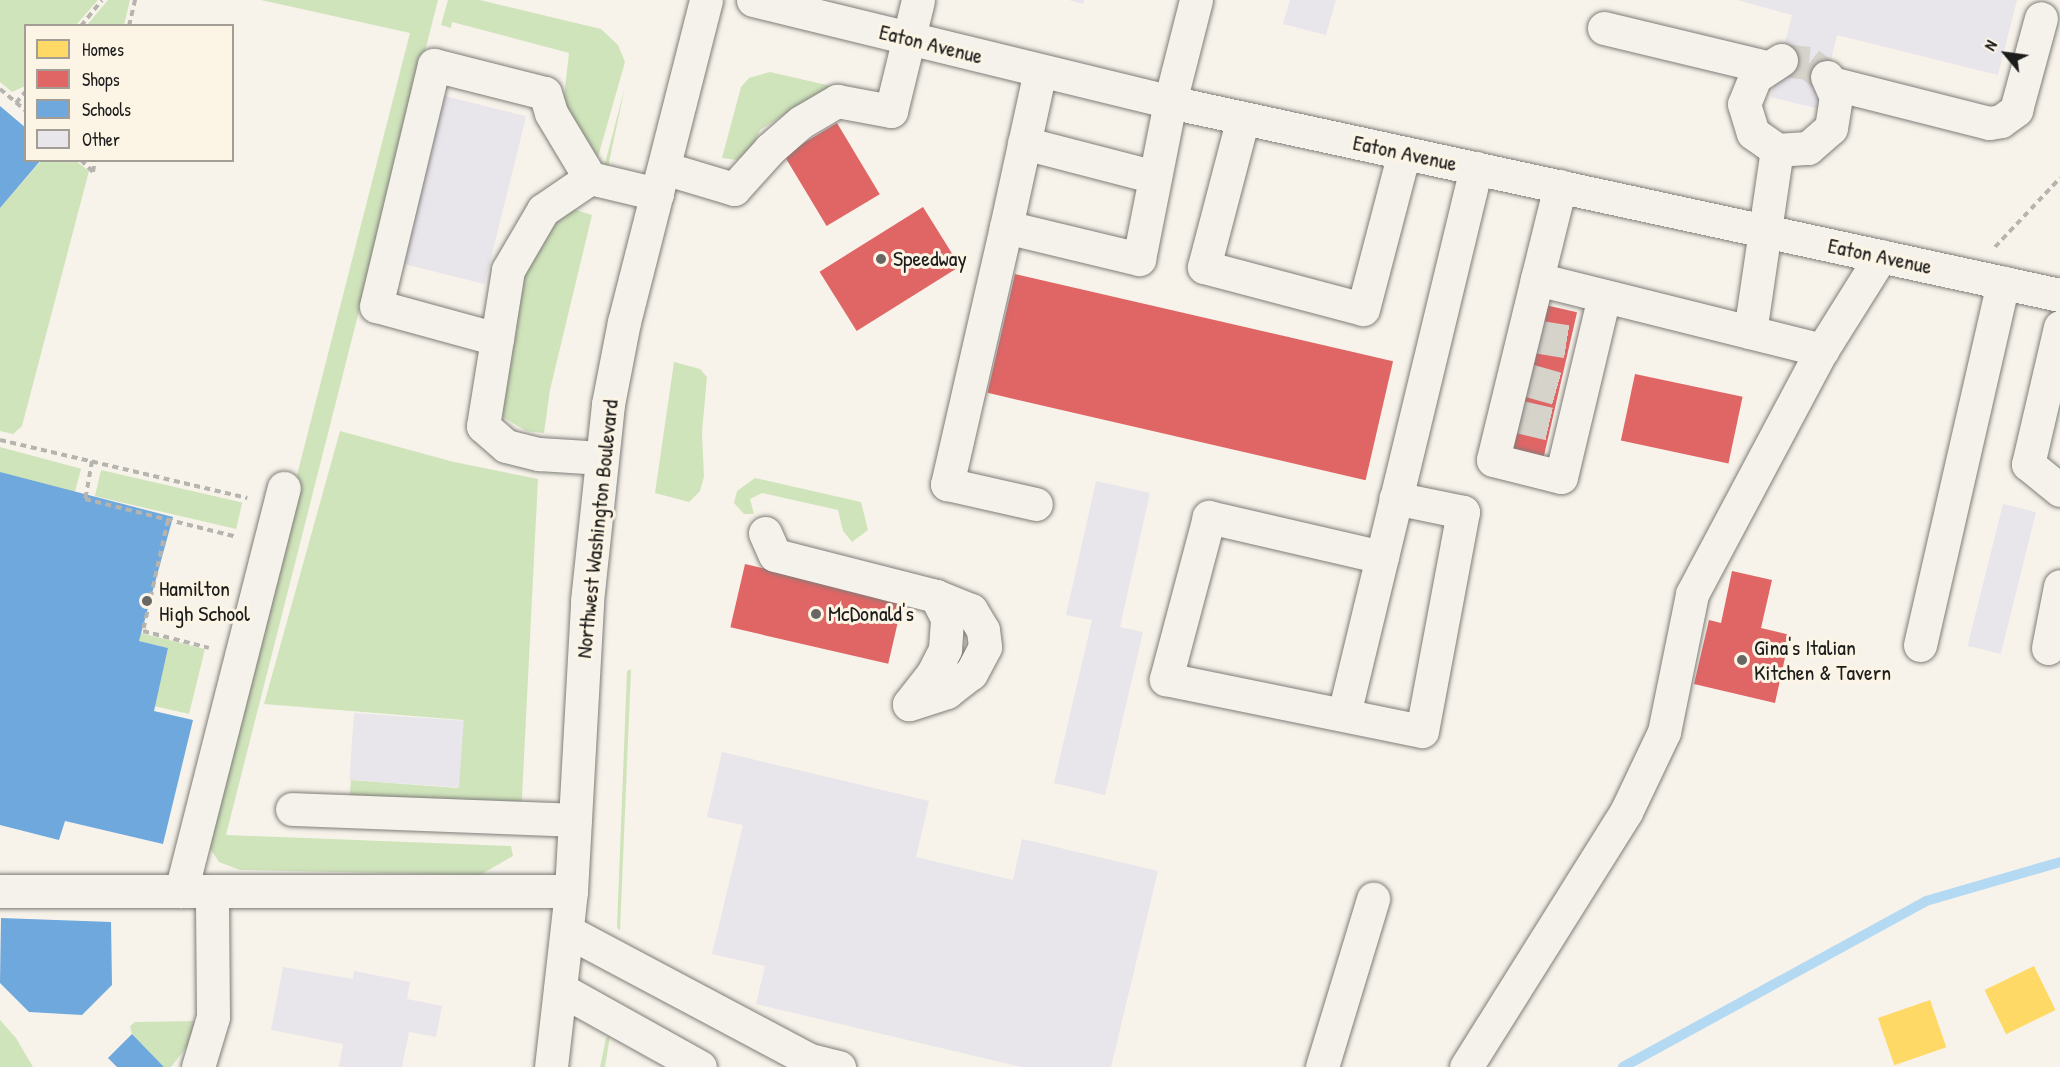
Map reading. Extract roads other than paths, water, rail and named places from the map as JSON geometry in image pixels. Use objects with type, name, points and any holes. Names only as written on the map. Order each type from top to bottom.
[{"type":"main road","name":"Northwest Washington Boulevard","points":[[551,1067],[571,891],[587,601],[602,458],[624,322],[706,0]]},
{"type":"main road","name":"Eaton Avenue","points":[[753,0],[1170,102],[2060,295]]},
{"type":"main road","points":[[602,458],[539,454],[506,446],[483,426],[508,270],[543,210],[590,178],[660,181],[734,189],[801,122],[837,101],[891,111],[918,0]]},
{"type":"main road","points":[[1006,227],[1139,259],[1170,102],[1196,0]]},
{"type":"main road","points":[[1604,28],[1773,63],[1755,77],[1744,104],[1753,133],[1777,150],[1800,150],[1821,140],[1836,113],[1829,80],[1989,123],[2001,121],[2016,110],[2042,18]]},
{"type":"main road","points":[[498,336],[376,306],[434,65],[545,93],[551,113],[590,178]]},
{"type":"main road","points":[[1036,504],[947,484],[1040,71]]},
{"type":"main road","points":[[1243,118],[1204,267],[1363,309],[1404,153]]},
{"type":"main road","points":[[1024,143],[1155,177]]},
{"type":"main road","points":[[1750,332],[1767,231],[1777,150]]},
{"type":"main road","points":[[1344,714],[1476,168]]},
{"type":"main road","points":[[1560,186],[1537,279],[1529,335],[1511,414],[1493,460],[1561,477],[1563,426],[1581,344],[1604,296]]},
{"type":"main road","points":[[1466,1067],[1626,812],[1664,732],[1692,594],[1822,350],[1881,256]]},
{"type":"main road","points":[[1537,279],[1822,350]]},
{"type":"main road","points":[[1920,645],[1988,279]]},
{"type":"main road","points":[[2060,327],[2028,464],[2060,490]]},
{"type":"main road","points":[[198,1067],[213,1017],[197,891],[270,497]]},
{"type":"main road","points":[[1382,556],[1209,517],[1166,679],[1422,731],[1463,512],[1395,498]]},
{"type":"main road","points":[[765,533],[775,555],[936,596],[971,610],[983,630],[985,647],[971,673],[947,692],[909,704]]},
{"type":"main road","points":[[2048,648],[2060,586]]},
{"type":"main road","points":[[292,809],[575,820]]},
{"type":"main road","points":[[0,891],[571,891]]},
{"type":"main road","points":[[1322,1067],[1373,899]]},
{"type":"main road","points":[[567,931],[810,1060],[839,1067]]},
{"type":"main road","points":[[560,989],[700,1067]]},
{"type":"waterway","points":[[1623,1067],[1926,901],[2060,862]]},
{"type":"tunnel","points":[[1781,60],[1809,63],[1827,77]]},
{"type":"tunnel","points":[[1534,336],[1570,342]]},
{"type":"tunnel","points":[[1525,379],[1560,389]]},
{"type":"tunnel","points":[[1517,416],[1553,424]]},
{"type":"place","name":"Speedway","points":[[881,259]]},
{"type":"place","name":"Hamilton High School","points":[[147,601]]},
{"type":"place","name":"McDonald's","points":[[816,614]]},
{"type":"place","name":"Gina's Italian Kitchen & Tavern","points":[[1742,660]]}]
